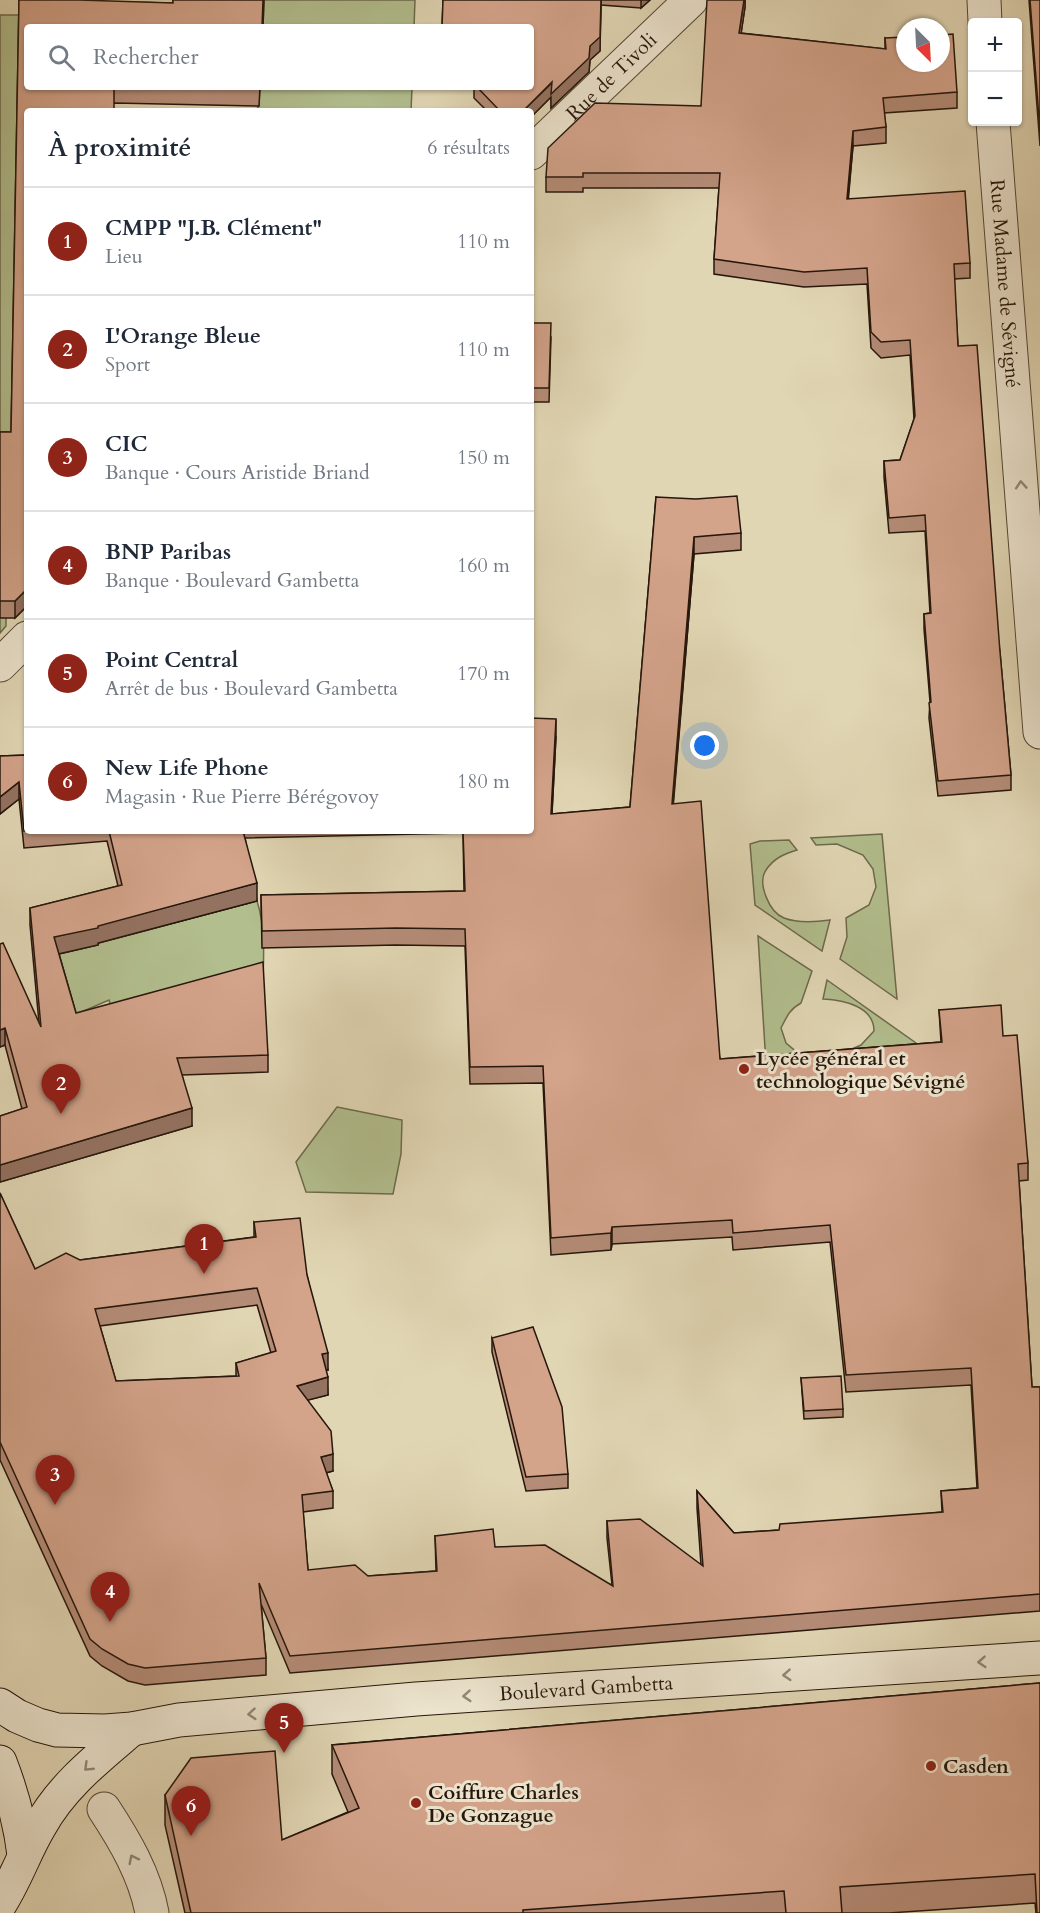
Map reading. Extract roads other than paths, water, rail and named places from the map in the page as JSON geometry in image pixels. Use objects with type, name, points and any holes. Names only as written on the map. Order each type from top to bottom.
[{"type":"street","name":"Rue de Tivoli","points":[[534,150],[691,0]]},
{"type":"street","points":[[984,0],[985,18]]},
{"type":"street","name":"Rue Madame de Sévigné","points":[[993,126],[1040,732]]},
{"type":"street","points":[[0,665],[24,641]]},
{"type":"street","name":"Boulevard Gambetta","points":[[0,1705],[38,1725],[78,1732],[132,1729],[179,1720],[416,1699],[1040,1658]]},
{"type":"street","points":[[0,1904],[11,1887],[24,1855],[41,1824],[72,1783],[132,1729]]},
{"type":"street","points":[[0,1762],[12,1792],[20,1824],[24,1855]]},
{"type":"street","points":[[104,1809],[122,1837],[139,1871],[152,1913]]},
{"type":"place","name":"Lycée général et technologique Sévigné","points":[[744,1069]]},
{"type":"place","name":"L'Orange Bleue","points":[[61,1114]]},
{"type":"place","name":"CMPP \"J.B. Clément\"","points":[[204,1274]]},
{"type":"place","name":"CIC","points":[[55,1505]]},
{"type":"place","name":"BNP Paribas","points":[[110,1622]]},
{"type":"place","name":"Point Central","points":[[284,1753]]},
{"type":"place","name":"Casden","points":[[931,1766]]},
{"type":"place","name":"Coiffure Charles De Gonzague","points":[[416,1803]]},
{"type":"place","name":"New Life Phone","points":[[191,1836]]}]
